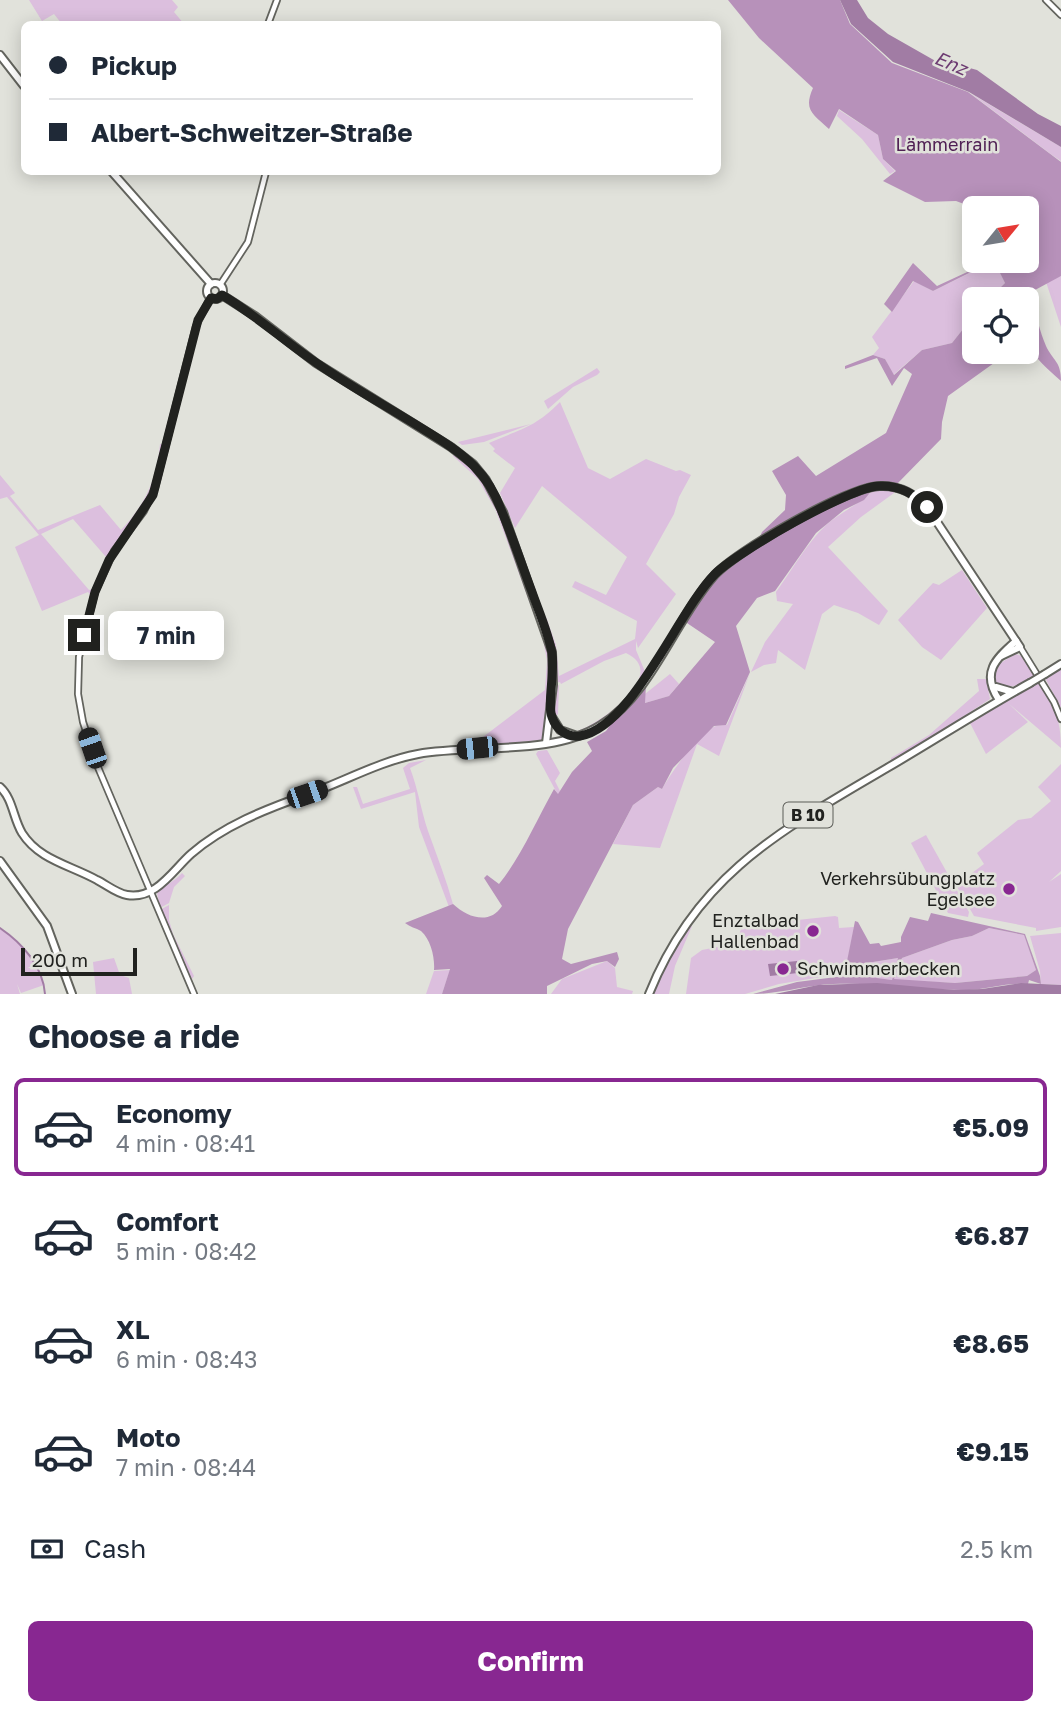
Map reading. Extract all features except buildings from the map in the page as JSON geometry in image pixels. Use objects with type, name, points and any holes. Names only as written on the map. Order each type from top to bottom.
[{"type":"main road","points":[[0,55],[21,82]]},
{"type":"main road","points":[[115,175],[211,284],[220,285],[222,295],[255,316],[316,363],[452,447],[480,472],[500,506],[549,640],[554,673],[550,743]]},
{"type":"main road","points":[[211,284],[207,292],[211,298],[217,299],[222,295]]},
{"type":"main road","points":[[0,787],[9,798],[23,835],[41,853],[122,894],[137,896],[150,892],[191,854],[227,829],[362,773],[418,754],[550,743],[582,736],[611,719],[624,706],[648,675],[692,603],[724,566],[814,512],[867,487],[896,487],[924,504],[1018,644],[1001,656],[993,666],[990,680],[1000,699]]},
{"type":"main road","name":"B 10","points":[[649,994],[666,956],[687,923],[709,894],[748,856],[793,824],[1061,664]]},
{"type":"main road","points":[[990,680],[1000,699]]},
{"type":"main road","points":[[996,687],[1013,692]]},
{"type":"main road","points":[[550,714],[562,732],[582,736]]},
{"type":"main road","points":[[0,861],[47,926],[72,994]]},
{"type":"street","points":[[269,21],[277,0]]},
{"type":"street","points":[[1046,0],[1061,15]]},
{"type":"street","points":[[220,285],[247,245],[265,175]]},
{"type":"street","points":[[194,994],[101,773],[79,707],[79,657],[99,583],[117,545],[141,516],[153,495],[196,326],[211,298]]},
{"type":"street","points":[[1018,644],[1054,702],[1061,719]]},
{"type":"shaded area","points":[[29,0],[172,0],[178,7],[174,12],[182,21],[60,21],[54,14],[42,21]]},
{"type":"shaded area","points":[[840,0],[857,0],[868,18],[888,34],[939,63],[977,70],[1038,114],[1061,126],[1061,147],[969,92],[893,62],[851,24]]},
{"type":"shaded area","points":[[970,93],[1061,147],[1061,161],[1052,155]]},
{"type":"shaded area","points":[[839,110],[878,135],[883,159],[895,171],[890,174],[862,139],[837,116]]},
{"type":"shaded area","points":[[970,273],[1000,273],[1005,283],[1001,287],[962,287],[962,330],[952,343],[922,350],[893,375],[885,359],[873,355],[879,348],[872,337],[914,281],[933,291]]},
{"type":"shaded area","points":[[1061,276],[1061,327],[1046,282]]},
{"type":"shaded area","points":[[597,368],[600,372],[597,375],[573,387],[548,409],[544,401]]},
{"type":"shaded area","points":[[560,402],[588,468],[610,479],[646,459],[691,475],[679,497],[674,514],[646,564],[676,594],[638,648],[636,641],[636,650],[646,674],[625,700],[607,719],[588,732],[579,734],[562,730],[553,715],[555,687],[559,685],[556,716],[563,726],[575,732],[599,720],[626,698],[636,685],[640,673],[638,662],[626,653],[604,661],[561,684],[555,683],[552,645],[544,618],[546,617],[556,645],[559,676],[635,639],[637,621],[572,587],[575,581],[606,595],[627,557],[542,486],[515,528],[500,493],[515,468],[493,451],[495,449],[489,443],[534,423]]},
{"type":"shaded area","points":[[531,424],[484,442],[462,445],[458,442]]},
{"type":"shaded area","points":[[165,440],[155,487],[139,516],[113,551],[92,597],[88,592],[42,611],[15,547],[39,535],[7,497],[0,499],[0,475],[15,493],[10,496],[38,530],[100,505],[121,530],[137,511],[148,491]],"holes":[[[73,519],[106,557],[92,589],[89,590],[41,534]]]},
{"type":"shaded area","points":[[454,453],[480,475],[495,499],[550,652],[552,681],[545,738],[541,740],[482,746],[478,744],[481,742],[479,740],[545,690],[547,661],[543,639],[496,511],[478,479],[453,456]]},
{"type":"shaded area","points":[[875,488],[895,490],[828,547],[888,611],[879,625],[858,613],[834,605],[822,614],[805,670],[778,650],[776,663],[764,665],[751,672],[765,642],[793,604],[777,601],[776,592],[819,532]]},
{"type":"shaded area","points":[[962,570],[987,608],[941,660],[922,647],[898,620],[933,583],[939,585]]},
{"type":"shaded area","points":[[1016,654],[1021,656],[1035,676],[1016,685],[996,684],[996,669]]},
{"type":"shaded area","points":[[1061,668],[1061,708],[1045,678]]},
{"type":"shaded area","points":[[750,673],[719,756],[697,744],[660,848],[613,844],[633,805],[658,787],[662,789],[694,744],[709,730],[727,725]]},
{"type":"shaded area","points":[[670,674],[679,684],[669,696],[645,703],[645,694]]},
{"type":"shaded area","points":[[977,679],[986,679],[990,699],[891,761],[891,758],[929,735],[979,691]]},
{"type":"shaded area","points":[[1040,681],[1056,713],[1061,748],[1008,703],[1028,722],[986,754],[970,723]]},
{"type":"shaded area","points":[[547,750],[560,773],[555,781],[560,791],[558,795],[536,754],[538,751]]},
{"type":"shaded area","points":[[426,760],[410,768],[453,904],[449,907],[419,827],[415,792],[361,809],[353,787],[357,787],[363,804],[410,789],[403,768],[409,763]]},
{"type":"shaded area","points":[[1061,764],[1061,871],[1049,882],[1061,874],[1061,927],[1036,931],[1036,928],[974,916],[956,885],[984,864],[977,853],[1018,820],[1031,818],[1051,801],[1038,787]]},
{"type":"shaded area","points":[[926,835],[969,912],[968,917],[948,913],[911,843]]},
{"type":"shaded area","points":[[182,873],[185,876],[174,887],[169,903],[160,908],[157,893]]},
{"type":"shaded area","points":[[169,905],[173,934],[194,976],[192,979],[160,910]]},
{"type":"shaded area","points":[[838,917],[839,928],[854,927],[845,973],[779,984],[745,994],[686,994],[691,958],[702,950],[733,944],[737,941],[742,926]]},
{"type":"shaded area","points":[[688,926],[692,926],[675,966],[669,994],[652,994],[675,946]]},
{"type":"shaded area","points":[[989,928],[1024,935],[1036,970],[1027,976],[955,983],[893,980],[902,958]]},
{"type":"shaded area","points":[[0,929],[27,953],[44,985],[21,993],[17,984],[20,994],[0,994]]},
{"type":"shaded area","points":[[1061,933],[1061,985],[1041,984],[1030,936]]},
{"type":"shaded area","points":[[114,958],[120,975],[129,978],[132,994],[96,994],[93,962]]},
{"type":"shaded area","points":[[898,958],[892,980],[846,975],[848,966]]},
{"type":"shaded area","points":[[607,961],[615,968],[617,987],[633,991],[632,994],[551,994],[562,979]]},
{"type":"shaded area","name":"Schwimmerbecken","points":[[797,961],[798,973],[770,976],[768,964]]},
{"type":"shaded area","points":[[450,970],[442,994],[426,994],[434,971]]},
{"type":"shaded area","points":[[877,983],[954,990],[1021,983],[1061,985],[1061,994],[775,994],[818,985]]},
{"type":"green space","name":"Lämmerrain","points":[[728,0],[840,0],[850,24],[892,63],[968,92],[1061,162],[1061,276],[1039,288],[1001,287],[1005,283],[1000,273],[1040,273],[1040,196],[962,196],[962,203],[925,202],[883,181],[896,171],[883,159],[878,135],[839,109],[829,129],[809,107],[813,88],[759,38]]},
{"type":"green space","points":[[913,263],[937,286],[969,273],[933,291],[913,281],[892,312],[884,304]]},
{"type":"green space","name":"Lämmerrain","points":[[1039,324],[1046,346],[1058,365],[1061,381],[1040,361]]},
{"type":"green space","points":[[962,330],[962,364],[993,364],[948,396],[941,439],[897,484],[878,483],[864,500],[844,510],[816,533],[775,591],[757,598],[736,626],[750,672],[726,725],[714,726],[673,768],[662,789],[658,787],[633,805],[568,929],[562,959],[571,964],[617,952],[619,959],[615,967],[607,961],[592,964],[547,986],[547,994],[442,994],[450,969],[434,970],[433,955],[427,939],[421,931],[405,923],[453,904],[472,916],[485,917],[497,912],[502,906],[484,878],[487,875],[499,884],[521,851],[554,789],[558,794],[572,772],[592,751],[587,742],[606,731],[646,685],[645,703],[669,696],[715,642],[684,621],[716,577],[726,567],[753,551],[762,532],[785,510],[786,495],[772,471],[798,456],[816,476],[886,433],[912,374],[904,368],[892,386],[877,358],[845,369],[845,366],[873,355],[885,359],[894,375],[922,350],[952,343]]},
{"type":"green space","points":[[931,913],[1025,934],[1041,984],[1029,980],[1028,984],[969,990],[833,984],[753,994],[797,982],[844,976],[855,921],[870,944],[879,943],[881,946],[901,942],[910,917],[928,921]],"holes":[[[989,928],[1024,935],[1036,970],[1027,976],[955,983],[894,979],[902,958]],[[898,958],[892,980],[847,974],[848,966]]]},
{"type":"waterway","points":[[0,928],[30,956],[40,974],[45,994]]},
{"type":"place","name":"Verkehrsübungplatz Egelsee","points":[[1009,889]]},
{"type":"place","name":"Enztalbad Hallenbad","points":[[813,931]]},
{"type":"place","name":"Schwimmerbecken","points":[[783,969]]},
{"type":"route","points":[[84,635],[95,592],[109,560],[153,495],[198,320],[211,298],[217,299],[222,295],[243,307],[316,363],[452,447],[480,472],[503,512],[549,640],[554,673],[550,714],[562,732],[573,736],[589,733],[611,719],[624,706],[648,675],[692,603],[724,566],[754,546],[814,512],[867,487],[892,486],[914,496],[927,507]]},
{"type":"water label","name":"Enz","points":[[951,63]]}]
